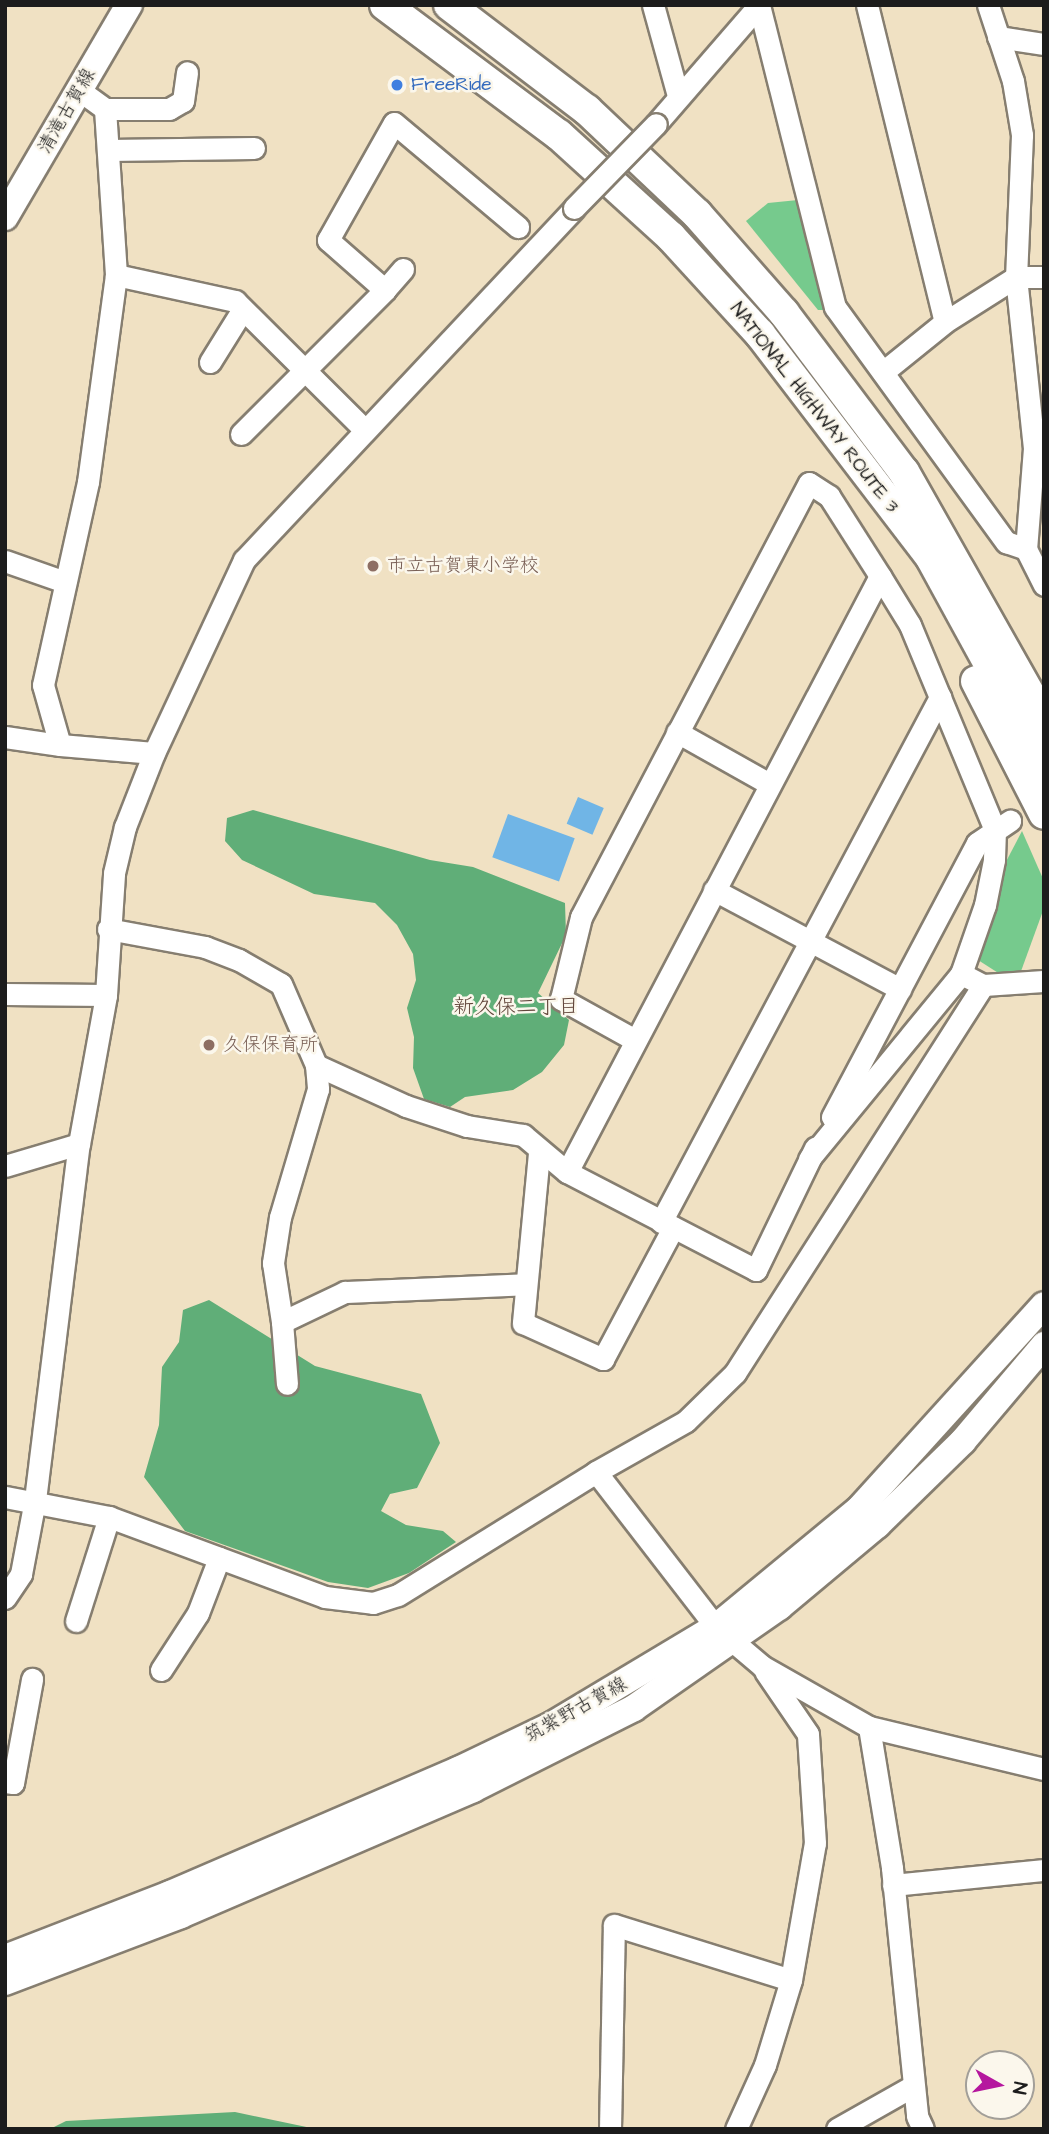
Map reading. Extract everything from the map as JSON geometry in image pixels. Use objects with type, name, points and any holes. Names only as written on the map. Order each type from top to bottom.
[{"type":"highway","name":"NATIONAL HIGHWAY ROUTE 3","points":[[385,5],[559,135],[671,237],[760,334],[931,558],[1044,764]]},
{"type":"highway","name":"NATIONAL HIGHWAY ROUTE 3","points":[[449,5],[587,110],[697,214],[784,313],[904,472],[1044,719]]},
{"type":"highway","points":[[904,472],[961,536],[1044,678]]},
{"type":"highway","points":[[878,487],[1044,814]]},
{"type":"main road","name":"清滝古賀線","points":[[5,216],[129,5]]},
{"type":"main road","name":"筑紫野古賀線","points":[[5,1958],[170,1894],[458,1770],[724,1635],[859,1509],[947,1417],[1044,1305]]},
{"type":"main road","name":"筑紫野古賀線","points":[[5,1982],[181,1915],[473,1789],[634,1708],[724,1635],[877,1525],[963,1441],[1044,1345]]},
{"type":"street","points":[[653,5],[678,96]]},
{"type":"street","points":[[5,1598],[21,1574],[35,1500],[79,1144],[106,995],[108,929],[125,827],[154,753],[244,560],[364,429],[471,323],[574,208],[656,124],[759,5],[835,307],[1006,542],[1032,538]]},
{"type":"street","points":[[867,5],[945,322]]},
{"type":"street","points":[[988,5],[1013,81],[1022,135],[1016,278],[1034,448],[1032,538],[1044,584]]},
{"type":"street","points":[[998,37],[1044,44]]},
{"type":"street","points":[[79,90],[105,110],[169,109],[183,101],[187,72]]},
{"type":"street","points":[[60,745],[43,685],[88,482],[116,275],[105,110]]},
{"type":"street","points":[[385,290],[328,240],[394,123],[518,227]]},
{"type":"street","points":[[108,150],[254,148]]},
{"type":"street","points":[[241,434],[403,270]]},
{"type":"street","points":[[116,275],[235,301],[364,429]]},
{"type":"street","points":[[883,372],[945,322],[1016,278],[1044,277]]},
{"type":"street","points":[[210,362],[243,309]]},
{"type":"street","points":[[635,1040],[561,999],[581,917],[809,483],[829,496],[910,625],[940,697],[1002,825],[985,905],[961,974],[809,1159]]},
{"type":"street","points":[[5,561],[65,582]]},
{"type":"street","points":[[567,1172],[768,783],[880,576]]},
{"type":"street","points":[[539,1153],[523,1323],[603,1359],[809,940],[940,697]]},
{"type":"street","points":[[677,732],[768,783]]},
{"type":"street","points":[[5,737],[154,753]]},
{"type":"street","points":[[316,1065],[406,1106],[467,1126],[523,1135],[539,1153],[567,1172],[756,1270],[809,1159],[977,843],[1002,825]]},
{"type":"street","points":[[714,890],[900,989]]},
{"type":"street","points":[[108,929],[205,947],[281,985],[316,1065],[318,1089],[283,1205],[273,1263],[282,1322],[287,1384]]},
{"type":"street","points":[[961,974],[983,985],[1044,981]]},
{"type":"street","points":[[5,1497],[35,1500],[109,1517],[325,1597],[373,1603],[417,1585],[596,1472],[686,1421],[735,1373],[983,985]]},
{"type":"street","points":[[5,995],[106,995]]},
{"type":"street","points":[[5,1166],[79,1144]]},
{"type":"street","points":[[282,1322],[345,1292],[526,1284]]},
{"type":"street","points":[[596,1472],[724,1635],[762,1666],[869,1727],[1044,1769]]},
{"type":"street","points":[[76,1620],[109,1517]]},
{"type":"street","points":[[161,1670],[198,1613],[219,1558]]},
{"type":"street","points":[[736,2129],[765,2065],[791,1980],[815,1843],[808,1734],[762,1666]]},
{"type":"street","points":[[5,1782],[13,1783],[32,1679]]},
{"type":"street","points":[[869,1727],[893,1885],[913,2086],[923,2129]]},
{"type":"street","points":[[893,1885],[1044,1870]]},
{"type":"street","points":[[610,2129],[614,1924],[791,1980]]},
{"type":"street","points":[[837,2129],[913,2086]]},
{"type":"green space","points":[[798,200],[828,310],[818,310],[746,221],[768,203]]},
{"type":"green space","points":[[253,810],[430,860],[473,867],[565,903],[566,935],[538,993],[569,1020],[564,1045],[542,1072],[513,1090],[465,1097],[450,1107],[424,1099],[413,1068],[414,1037],[407,1008],[416,980],[413,954],[397,925],[375,903],[314,894],[242,860],[225,841],[227,818]]},
{"type":"green space","points":[[1022,831],[1044,881],[1044,908],[1020,974],[1003,976],[978,960],[999,875]]},
{"type":"green space","points":[[209,1300],[315,1366],[421,1394],[440,1443],[417,1488],[390,1494],[381,1511],[406,1525],[443,1531],[456,1542],[409,1573],[368,1588],[328,1582],[185,1531],[144,1477],[159,1425],[162,1367],[179,1342],[183,1310]]},
{"type":"green space","points":[[235,2112],[316,2129],[50,2129],[66,2121]]},
{"type":"water","points":[[578,797],[604,808],[592,835],[567,824]]},
{"type":"water","points":[[508,814],[575,838],[559,882],[492,857]]},
{"type":"place","name":"FreeRide","points":[[397,85]]},
{"type":"place","name":"市立古賀東小学校","points":[[373,566]]},
{"type":"place","name":"久保保育所","points":[[209,1045]]},
{"type":"district","name":"新久保二丁目","points":[[516,1007]]}]
